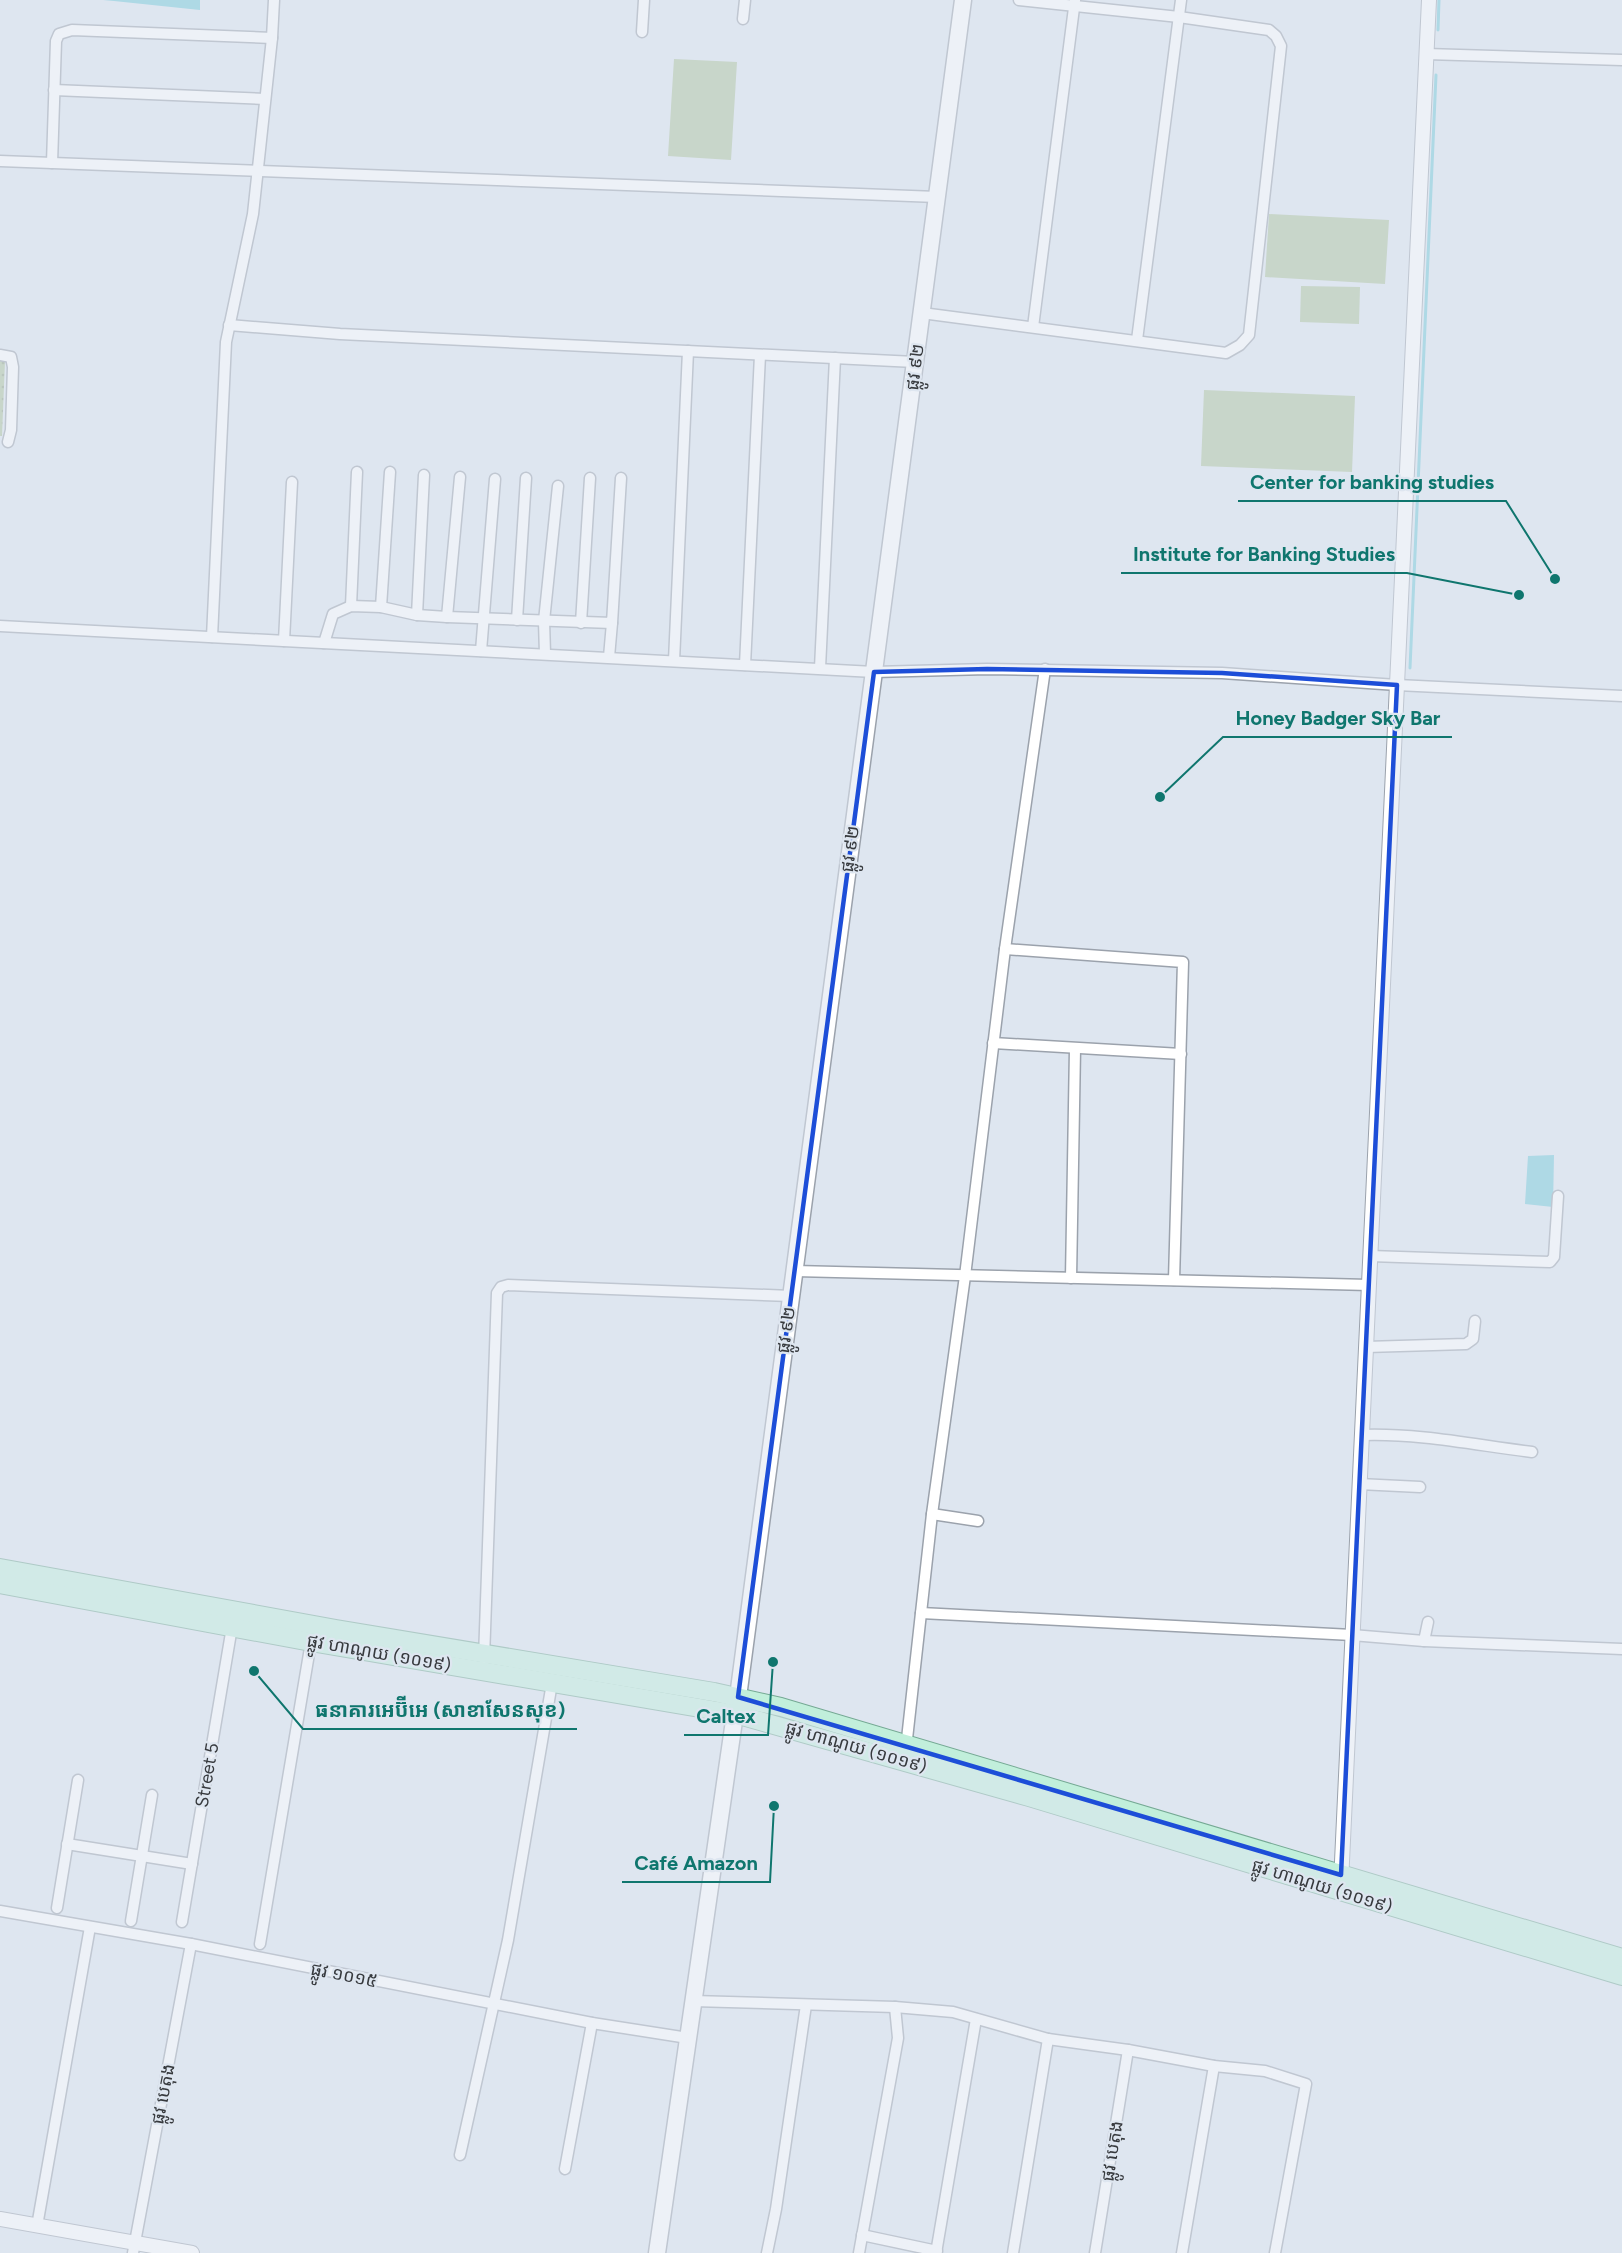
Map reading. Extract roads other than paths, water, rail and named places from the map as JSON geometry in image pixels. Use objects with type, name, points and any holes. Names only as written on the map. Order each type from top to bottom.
[{"type":"main road","name":"ផ្លូវ ៩២","points":[[657,2253],[736,1706],[963,0]]},
{"type":"main road","name":"ផ្លូវ ហាណូយ (១០១៩)","points":[[0,1568],[484,1662],[736,1706]]},
{"type":"main road","name":"ផ្លូវ ហាណូយ (១០១៩)","points":[[0,1584],[311,1642],[484,1662],[552,1683],[736,1706],[781,1707],[905,1752],[1341,1883],[1622,1976]]},
{"type":"main road","name":"ផ្លូវ ហាណូយ (១០១៩)","points":[[1341,1883],[1622,1958]]},
{"type":"street","points":[[212,637],[226,342],[253,214],[274,0]]},
{"type":"street","points":[[642,32],[644,0]]},
{"type":"street","points":[[743,19],[745,0]]},
{"type":"street","points":[[922,313],[1226,353],[1240,345],[1249,335],[1281,46],[1276,36],[1269,30],[1179,17],[1075,3],[1019,0]]},
{"type":"street","points":[[1137,340],[1181,0]]},
{"type":"street","points":[[1341,1883],[1429,0]]},
{"type":"street","points":[[1033,327],[1075,3]]},
{"type":"street","points":[[52,163],[58,34],[65,31],[272,38]]},
{"type":"street","points":[[1426,54],[1622,60]]},
{"type":"street","points":[[54,90],[265,99]]},
{"type":"street","points":[[0,161],[937,197]]},
{"type":"street","points":[[229,325],[340,334],[915,362]]},
{"type":"street","points":[[674,661],[688,351]]},
{"type":"street","points":[[0,354],[12,357],[13,367],[11,430],[8,442]]},
{"type":"street","points":[[745,664],[760,355]]},
{"type":"street","points":[[820,668],[835,358]]},
{"type":"street","points":[[351,606],[357,472]]},
{"type":"street","points":[[381,607],[390,472]]},
{"type":"street","points":[[417,615],[424,475]]},
{"type":"street","points":[[447,617],[460,477]]},
{"type":"street","points":[[517,620],[526,478]]},
{"type":"street","points":[[581,623],[590,478]]},
{"type":"street","points":[[609,657],[621,478]]},
{"type":"street","points":[[481,651],[495,479]]},
{"type":"street","points":[[284,641],[292,482]]},
{"type":"street","points":[[545,654],[544,621],[558,486]]},
{"type":"street","points":[[324,643],[333,614],[351,606],[381,607],[417,615],[447,617],[612,623]]},
{"type":"street","points":[[0,626],[874,672],[1046,669],[1222,673],[1397,685],[1622,696]]},
{"type":"street","points":[[905,1752],[932,1514],[965,1276],[1005,949],[1046,669]]},
{"type":"street","points":[[1005,949],[1183,962],[1174,1280]]},
{"type":"street","points":[[993,1043],[1181,1054]]},
{"type":"street","points":[[1071,1278],[1075,1049]]},
{"type":"street","points":[[1370,1256],[1550,1262],[1554,1257],[1558,1196]]},
{"type":"street","points":[[795,1271],[1369,1284]]},
{"type":"street","points":[[484,1662],[497,1293],[501,1287],[508,1285],[791,1296]]},
{"type":"street","points":[[1366,1347],[1466,1344],[1473,1339],[1475,1321]]},
{"type":"street","points":[[1362,1435],[1387,1434],[1445,1438],[1476,1445],[1532,1452]]},
{"type":"street","points":[[1359,1484],[1420,1488]]},
{"type":"street","points":[[932,1514],[978,1521]]},
{"type":"street","points":[[921,1613],[1352,1635],[1424,1641],[1622,1649]]},
{"type":"street","points":[[1424,1641],[1428,1622]]},
{"type":"street","name":"Street 5","points":[[182,1922],[232,1628]]},
{"type":"street","points":[[260,1944],[311,1642]]},
{"type":"street","points":[[460,2155],[508,1940],[552,1683]]},
{"type":"street","points":[[57,1908],[78,1780]]},
{"type":"street","points":[[131,1921],[152,1795]]},
{"type":"street","points":[[67,1844],[192,1864]]},
{"type":"street","name":"ផ្លូវ ១០១៥","points":[[0,1911],[191,1944],[592,2024],[688,2038]]},
{"type":"street","points":[[37,2226],[90,1927]]},
{"type":"street","name":"ផ្លូវ បេតុង","points":[[134,2248],[191,1944]]},
{"type":"street","points":[[693,2001],[895,2007],[953,2012],[1048,2039],[1128,2050],[1214,2066],[1265,2071],[1306,2084],[1275,2253]]},
{"type":"street","points":[[767,2253],[776,2210],[806,2006]]},
{"type":"street","points":[[859,2253],[898,2038],[895,2007]]},
{"type":"street","points":[[862,2235],[937,2252],[976,2019]]},
{"type":"street","points":[[565,2169],[592,2024]]},
{"type":"street","points":[[1013,2253],[1048,2039]]},
{"type":"street","name":"ផ្លូវ បេតុង","points":[[1095,2253],[1128,2050]]},
{"type":"street","points":[[1182,2253],[1214,2066]]},
{"type":"street","points":[[0,2219],[134,2248],[192,2253]]},
{"type":"water","points":[[103,0],[200,0],[200,10],[114,1]]},
{"type":"water","points":[[1554,1155],[1553,1207],[1525,1204],[1528,1156]]},
{"type":"waterway","points":[[1438,30],[1439,0]]},
{"type":"waterway","points":[[1410,668],[1436,75]]},
{"type":"place","name":"Center for banking studies","points":[[1555,579]]},
{"type":"place","name":"Institute for Banking Studies","points":[[1519,595]]},
{"type":"place","name":"Honey Badger Sky Bar","points":[[1160,797]]},
{"type":"place","name":"Caltex","points":[[773,1662]]},
{"type":"place","name":"ធនាគារអេប៊ីអេ (សាខាសែនសុខ)","points":[[254,1671]]},
{"type":"place","name":"Café Amazon","points":[[774,1806]]}]
